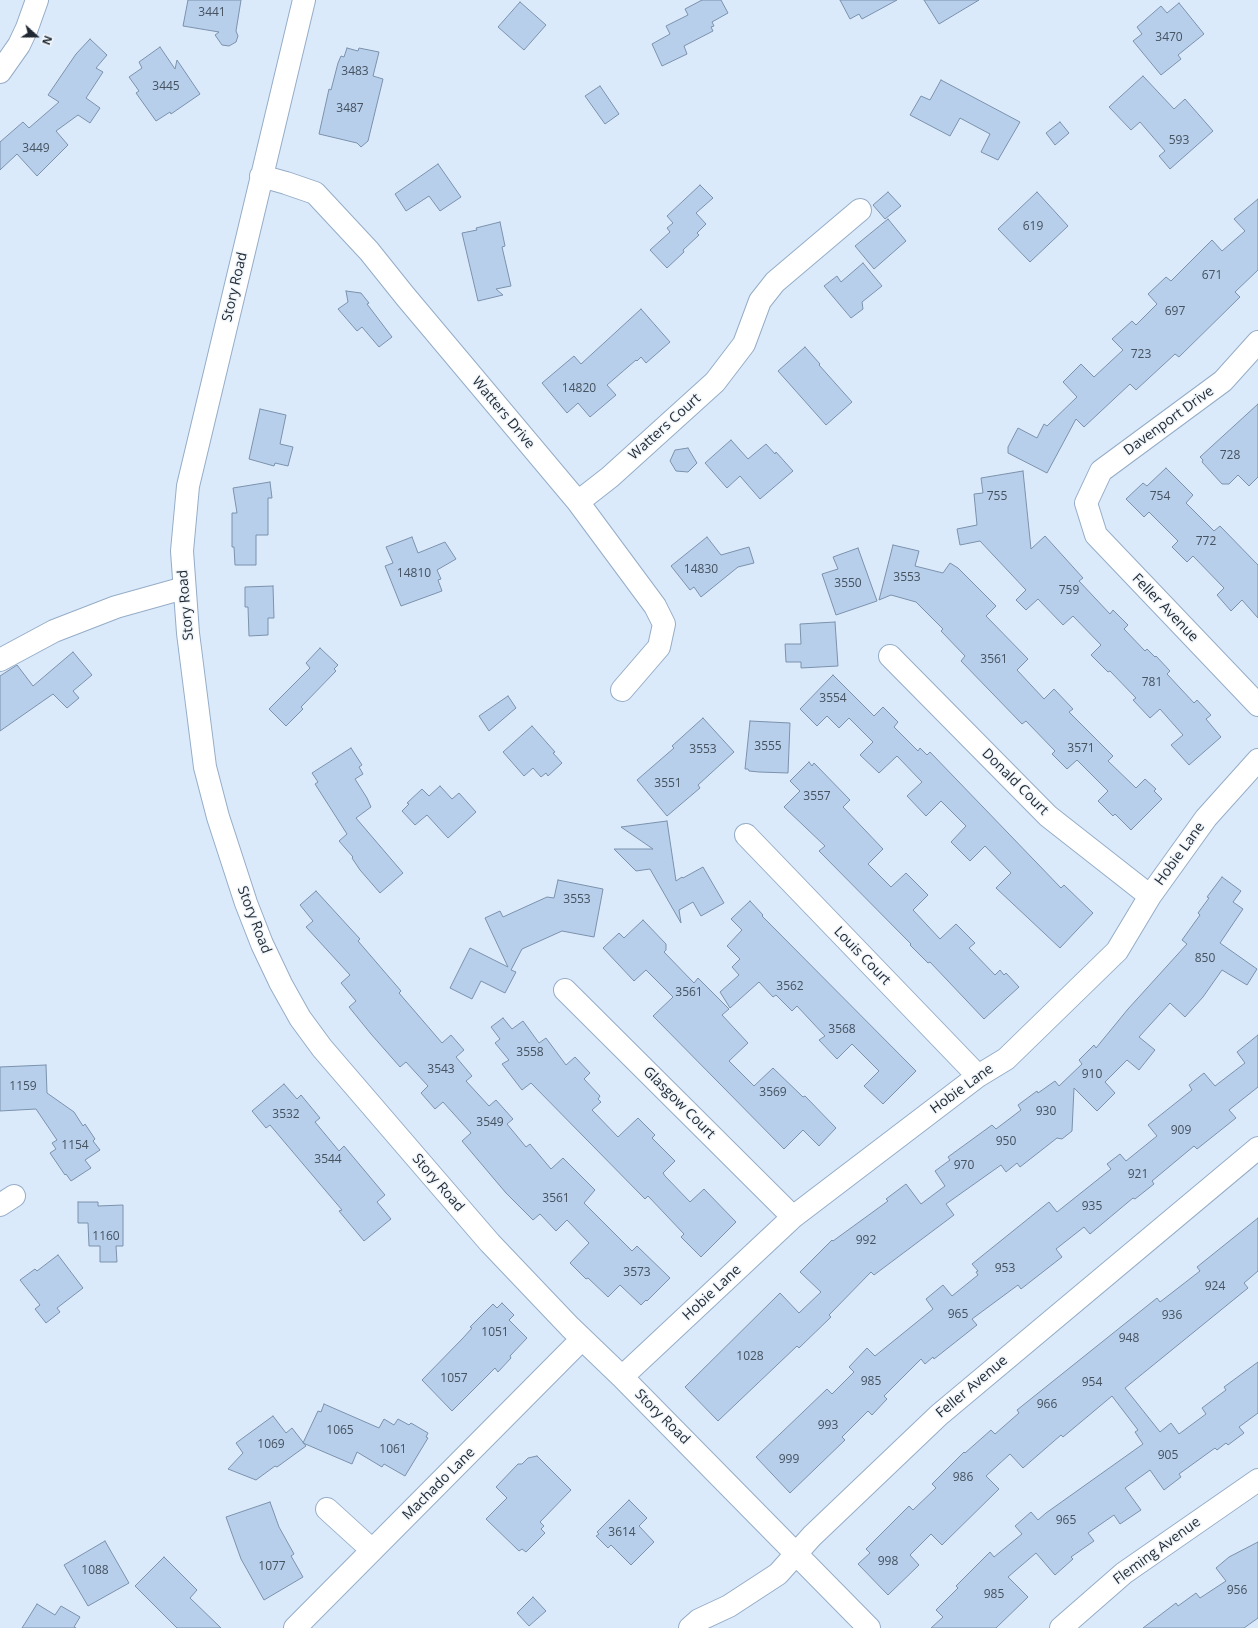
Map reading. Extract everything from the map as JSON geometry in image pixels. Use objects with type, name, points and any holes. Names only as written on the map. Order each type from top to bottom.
[{"type":"street","points":[[0,72],[19,45],[37,0]]},
{"type":"street","name":"Story Road","points":[[304,0],[188,486],[182,551],[184,588],[196,701],[207,774],[218,817],[246,902],[262,944],[281,984],[300,1018],[332,1060],[490,1243],[582,1339],[622,1377],[869,1628]]},
{"type":"street","name":"Watters Drive","points":[[261,176],[286,182],[315,193],[369,251],[578,502],[656,606],[664,624],[659,647],[622,690]]},
{"type":"street","name":"Watters Court","points":[[578,502],[610,477],[715,382],[744,344],[760,301],[775,282],[860,210]]},
{"type":"street","name":"Davenport Drive","points":[[1086,503],[1101,471],[1224,381],[1258,342]]},
{"type":"street","name":"Feller Avenue","points":[[1086,503],[1096,535],[1258,705]]},
{"type":"street","points":[[0,660],[61,628],[116,607],[184,588]]},
{"type":"street","name":"Donald Court","points":[[890,656],[1048,816],[1150,896]]},
{"type":"street","name":"Hobie Lane","points":[[622,1377],[793,1217],[978,1076],[1006,1059],[1117,951],[1150,896],[1206,818],[1258,760]]},
{"type":"street","name":"Louis Court","points":[[746,836],[978,1076]]},
{"type":"street","name":"Glasgow Court","points":[[565,990],[793,1217]]},
{"type":"street","name":"Feller Avenue","points":[[690,1628],[699,1620],[729,1606],[778,1574],[812,1536],[939,1415],[1258,1148]]},
{"type":"street","name":"Machado Lane","points":[[294,1628],[582,1339]]},
{"type":"street","name":"Fleming Avenue","points":[[1061,1628],[1124,1572],[1258,1480]]},
{"type":"street","points":[[327,1509],[372,1550]]},
{"type":"building","points":[[188,0],[241,0],[236,31],[238,36],[236,42],[229,46],[222,45],[215,35],[219,32],[183,26]]},
{"type":"building","points":[[702,0],[721,0],[728,13],[712,22],[714,26],[711,27],[713,31],[684,46],[687,54],[662,66],[652,44],[670,34],[666,26],[688,15],[685,9]]},
{"type":"building","points":[[840,0],[897,0],[862,19],[859,14],[850,19]]},
{"type":"building","points":[[924,0],[979,0],[939,24]]},
{"type":"building","points":[[520,2],[546,25],[524,50],[498,27]]},
{"type":"building","points":[[1179,3],[1204,34],[1178,55],[1181,59],[1161,75],[1133,41],[1142,34],[1137,27],[1161,6],[1167,13]]},
{"type":"building","points":[[90,39],[107,55],[96,68],[103,72],[86,98],[100,108],[90,123],[78,115],[56,131],[68,145],[37,176],[17,154],[0,170],[0,142],[23,122],[29,128],[59,102],[48,95],[76,54]]},
{"type":"building","points":[[160,47],[175,69],[177,60],[200,94],[171,114],[170,112],[156,121],[136,93],[139,91],[129,77],[142,68],[139,62]]},
{"type":"building","points":[[347,48],[358,51],[359,48],[379,52],[373,76],[383,79],[368,141],[361,147],[357,143],[319,134],[329,89],[331,90],[341,56],[344,57]]},
{"type":"building","points":[[1143,76],[1174,109],[1185,99],[1213,131],[1170,169],[1159,156],[1165,151],[1140,122],[1131,130],[1109,107]]},
{"type":"building","points":[[941,80],[1020,122],[998,160],[981,152],[990,134],[960,118],[950,136],[910,115],[921,96],[930,100]]},
{"type":"building","points":[[600,86],[619,114],[605,124],[585,96]]},
{"type":"building","points":[[1060,122],[1069,133],[1055,145],[1046,133]]},
{"type":"building","points":[[438,164],[461,197],[440,211],[429,196],[406,211],[395,194]]},
{"type":"building","points":[[700,185],[713,198],[696,213],[706,224],[697,233],[699,235],[683,250],[684,252],[667,268],[650,250],[670,232],[667,228],[673,223],[667,216]]},
{"type":"building","points":[[888,192],[901,206],[885,219],[873,205]]},
{"type":"building","points":[[1037,192],[1068,226],[1030,262],[998,229]]},
{"type":"building","points":[[1258,199],[1258,270],[1235,292],[1240,297],[1179,357],[1175,354],[1136,390],[1130,384],[1084,427],[1076,419],[1047,473],[1008,453],[1008,447],[1018,428],[1037,438],[1044,424],[1047,426],[1077,397],[1063,382],[1081,364],[1094,377],[1123,350],[1112,339],[1132,321],[1136,325],[1157,304],[1148,294],[1166,277],[1171,281],[1212,240],[1222,251],[1245,231],[1234,219]]},
{"type":"building","points":[[888,219],[906,241],[874,269],[855,246]]},
{"type":"building","points":[[500,222],[505,246],[502,247],[511,286],[496,289],[503,295],[478,301],[462,233],[477,230],[476,228]]},
{"type":"building","points":[[863,263],[882,286],[862,302],[863,309],[851,318],[824,286],[837,276],[841,282]]},
{"type":"building","points":[[346,291],[361,293],[369,303],[367,304],[392,337],[379,347],[362,327],[357,331],[338,309],[348,302]]},
{"type":"building","points":[[641,309],[670,342],[646,363],[641,357],[637,361],[636,360],[607,385],[616,395],[590,417],[578,403],[567,413],[542,383],[574,356],[581,364]]},
{"type":"building","points":[[805,347],[852,402],[826,425],[778,371]]},
{"type":"building","points":[[1258,404],[1258,477],[1249,486],[1238,475],[1229,484],[1222,484],[1202,462],[1203,460],[1200,457]]},
{"type":"building","points":[[260,409],[286,415],[280,444],[293,447],[288,466],[275,463],[274,466],[249,459]]},
{"type":"building","points":[[731,440],[748,459],[766,444],[775,454],[776,452],[793,471],[760,499],[740,476],[727,488],[705,463]]},
{"type":"building","points":[[688,448],[697,463],[688,472],[676,471],[670,461],[675,450]]},
{"type":"building","points":[[1166,468],[1193,495],[1186,503],[1214,531],[1220,526],[1258,565],[1258,618],[1242,600],[1231,611],[1217,595],[1224,588],[1193,556],[1187,562],[1172,547],[1178,541],[1149,512],[1144,517],[1126,499],[1143,483],[1147,486]]},
{"type":"building","points":[[1023,471],[1031,549],[1045,536],[1083,578],[1079,581],[1110,614],[1113,610],[1128,625],[1124,629],[1145,651],[1147,649],[1155,657],[1156,656],[1170,671],[1167,674],[1194,703],[1197,700],[1211,715],[1206,719],[1221,737],[1189,765],[1171,745],[1183,735],[1160,709],[1150,718],[1133,700],[1136,698],[1110,671],[1108,672],[1091,655],[1101,645],[1073,616],[1063,625],[1038,599],[1026,610],[1016,600],[1026,590],[980,541],[960,545],[957,529],[977,525],[974,494],[983,493],[981,478]]},
{"type":"building","points":[[270,482],[272,498],[268,498],[268,535],[256,535],[256,565],[235,565],[234,547],[232,547],[232,513],[237,513],[233,488]]},
{"type":"building","points":[[412,537],[418,553],[445,542],[456,559],[437,570],[441,579],[438,580],[442,591],[401,606],[385,566],[393,563],[386,547]]},
{"type":"building","points":[[707,537],[721,555],[749,547],[754,563],[738,567],[701,597],[694,587],[690,590],[671,566]]},
{"type":"building","points":[[893,545],[919,551],[915,566],[943,573],[950,563],[958,568],[996,606],[986,616],[1028,659],[1017,670],[1044,699],[1054,689],[1073,709],[1069,712],[1113,756],[1108,761],[1136,788],[1145,779],[1156,789],[1154,791],[1162,799],[1131,830],[1115,814],[1113,816],[1098,801],[1108,791],[1077,760],[1067,769],[1052,754],[1055,751],[1026,721],[1022,724],[961,661],[965,656],[941,631],[943,629],[916,602],[891,595],[879,600]]},
{"type":"building","points":[[858,548],[877,601],[836,615],[822,574],[838,569],[833,557]]},
{"type":"building","points":[[273,586],[274,618],[268,618],[268,635],[249,636],[248,607],[245,607],[245,587]]},
{"type":"building","points":[[835,622],[838,666],[801,668],[801,662],[786,662],[785,644],[801,644],[800,624]]},
{"type":"building","points":[[320,648],[338,665],[334,669],[336,671],[301,707],[303,709],[286,726],[269,709],[310,668],[306,663]]},
{"type":"building","points":[[73,652],[92,675],[73,691],[79,698],[67,708],[53,694],[0,731],[0,676],[17,665],[33,686]]},
{"type":"building","points":[[833,675],[874,716],[883,707],[898,722],[894,727],[918,751],[920,748],[927,755],[930,752],[1061,888],[1064,885],[1093,913],[1060,948],[996,888],[1011,873],[985,846],[970,861],[951,842],[966,826],[941,801],[926,816],[907,796],[922,782],[897,756],[879,773],[860,755],[873,742],[849,718],[839,728],[827,716],[817,726],[800,709]]},
{"type":"building","points":[[508,696],[516,708],[489,731],[479,716]]},
{"type":"building","points":[[703,718],[734,752],[698,785],[700,788],[667,816],[637,780],[674,748],[672,746]]},
{"type":"building","points":[[750,721],[790,723],[788,773],[759,772],[745,769]]},
{"type":"building","points":[[532,726],[555,752],[553,753],[562,763],[548,776],[546,773],[541,777],[533,768],[524,776],[503,752]]},
{"type":"building","points":[[351,748],[362,765],[359,767],[363,774],[355,779],[371,807],[356,818],[403,873],[380,893],[360,870],[352,858],[353,857],[339,841],[347,834],[315,784],[318,782],[312,773]]},
{"type":"building","points":[[809,762],[812,766],[814,763],[850,800],[843,807],[883,849],[868,864],[891,887],[906,873],[928,895],[913,910],[940,939],[956,924],[975,943],[969,948],[995,975],[1000,970],[1004,975],[1006,973],[1019,987],[984,1019],[930,962],[928,963],[910,945],[911,944],[819,851],[825,846],[784,807],[800,791],[790,781]]},
{"type":"building","points":[[440,786],[452,799],[459,793],[476,812],[448,838],[427,815],[415,825],[402,811],[409,804],[407,803],[422,789],[429,796]]},
{"type":"building","points":[[667,821],[676,881],[703,867],[724,903],[701,916],[693,902],[679,910],[681,923],[650,869],[636,871],[614,849],[653,849],[621,827]]},
{"type":"building","points":[[1222,877],[1241,891],[1233,902],[1243,909],[1220,943],[1257,969],[1247,985],[1222,970],[1203,997],[1185,1017],[1170,1003],[1139,1037],[1155,1050],[1139,1070],[1127,1060],[1105,1082],[1115,1093],[1097,1111],[1074,1088],[1072,1131],[1062,1139],[1057,1138],[1020,1167],[1017,1163],[1006,1172],[1001,1165],[946,1204],[954,1215],[874,1275],[871,1272],[829,1315],[831,1317],[799,1348],[797,1346],[718,1421],[685,1387],[780,1293],[799,1313],[821,1292],[800,1272],[832,1240],[833,1241],[888,1201],[886,1199],[906,1184],[921,1204],[945,1186],[935,1171],[950,1160],[948,1157],[992,1125],[996,1129],[1021,1110],[1018,1105],[1037,1091],[1038,1093],[1055,1081],[1059,1086],[1082,1064],[1079,1060],[1094,1045],[1096,1048],[1128,1009],[1187,944],[1182,940],[1200,915],[1198,913],[1209,898],[1207,897]]},
{"type":"building","points":[[558,880],[603,889],[594,937],[562,931],[522,949],[511,970],[516,972],[505,993],[481,981],[472,999],[450,988],[470,948],[508,967],[485,918],[500,911],[503,917],[547,897],[554,898]]},
{"type":"building","points":[[316,891],[360,939],[358,941],[401,991],[399,993],[442,1043],[451,1035],[464,1050],[456,1057],[472,1076],[466,1081],[489,1106],[496,1100],[513,1119],[507,1124],[526,1147],[530,1144],[551,1169],[563,1158],[595,1190],[584,1203],[632,1251],[637,1246],[670,1278],[647,1301],[646,1300],[641,1305],[620,1285],[608,1297],[588,1278],[586,1279],[570,1263],[589,1243],[567,1220],[556,1231],[540,1214],[533,1220],[506,1193],[462,1141],[471,1133],[443,1102],[435,1109],[421,1093],[428,1086],[406,1062],[400,1067],[349,1007],[356,1001],[341,983],[350,975],[306,927],[313,921],[300,905]]},
{"type":"building","points":[[750,901],[763,915],[762,916],[916,1071],[883,1104],[864,1086],[879,1071],[852,1044],[837,1059],[819,1040],[825,1036],[797,1006],[792,1011],[776,995],[773,997],[759,982],[730,1008],[720,992],[739,975],[732,967],[740,959],[727,946],[742,930],[731,919]]},
{"type":"building","points":[[643,920],[666,944],[666,950],[664,952],[694,983],[698,978],[729,1009],[722,1015],[748,1043],[729,1061],[754,1086],[773,1068],[803,1097],[805,1096],[836,1128],[819,1146],[803,1130],[784,1149],[653,1016],[673,997],[646,970],[634,981],[603,948],[619,933],[624,938]]},
{"type":"building","points":[[503,1018],[512,1029],[523,1021],[539,1043],[546,1038],[566,1065],[575,1057],[590,1073],[584,1079],[600,1096],[598,1099],[601,1102],[592,1110],[618,1137],[638,1118],[655,1135],[652,1138],[675,1161],[663,1173],[665,1176],[690,1202],[704,1189],[736,1222],[701,1257],[681,1237],[684,1234],[648,1196],[645,1199],[531,1083],[522,1090],[502,1064],[509,1060],[495,1043],[500,1039],[491,1027]]},
{"type":"building","points":[[1258,1035],[1258,1087],[1229,1110],[1236,1118],[1197,1149],[1194,1146],[1152,1181],[1154,1184],[1135,1199],[1133,1198],[1090,1234],[1084,1227],[1056,1249],[1062,1257],[1021,1289],[1018,1285],[972,1319],[977,1325],[934,1359],[933,1357],[925,1364],[921,1359],[884,1396],[887,1399],[872,1415],[868,1411],[842,1437],[845,1440],[790,1493],[756,1457],[827,1389],[832,1394],[854,1372],[849,1367],[867,1348],[875,1356],[933,1309],[926,1299],[943,1285],[952,1296],[978,1275],[976,1272],[978,1271],[972,1264],[1049,1202],[1057,1212],[1111,1169],[1107,1164],[1120,1154],[1126,1161],[1157,1136],[1148,1125],[1192,1090],[1189,1085],[1204,1073],[1215,1086],[1245,1063],[1237,1052]]},
{"type":"building","points":[[46,1065],[47,1093],[74,1112],[83,1126],[85,1124],[95,1139],[93,1141],[100,1150],[85,1160],[91,1168],[71,1181],[50,1153],[56,1149],[52,1143],[57,1140],[36,1109],[0,1111],[0,1067]]},
{"type":"building","points":[[284,1084],[297,1099],[301,1095],[320,1118],[315,1122],[339,1151],[344,1146],[385,1195],[377,1202],[391,1219],[364,1241],[339,1211],[342,1210],[270,1125],[266,1128],[252,1111]]},
{"type":"building","points":[[78,1202],[98,1202],[98,1206],[123,1205],[123,1246],[116,1246],[117,1262],[100,1262],[100,1246],[89,1246],[88,1223],[78,1223]]},
{"type":"building","points":[[1258,1218],[1258,1271],[1244,1283],[1248,1288],[1125,1388],[1160,1432],[1171,1423],[1179,1434],[1206,1414],[1202,1408],[1226,1390],[1224,1387],[1258,1362],[1258,1413],[1239,1427],[1244,1433],[1228,1445],[1226,1443],[1217,1450],[1215,1448],[1179,1474],[1181,1477],[1164,1490],[1150,1470],[1125,1488],[1141,1510],[1120,1524],[1114,1515],[1088,1533],[1094,1541],[1071,1557],[1073,1559],[1055,1575],[1036,1553],[1008,1577],[1028,1597],[996,1628],[931,1628],[943,1617],[936,1610],[958,1588],[956,1586],[990,1552],[994,1557],[1022,1534],[1015,1526],[1031,1512],[1038,1520],[1143,1444],[1135,1432],[1138,1430],[1112,1396],[1063,1437],[1061,1435],[1023,1468],[1010,1454],[986,1476],[999,1489],[942,1545],[931,1534],[910,1555],[919,1565],[888,1595],[858,1564],[870,1553],[866,1549],[909,1506],[913,1510],[936,1488],[932,1484],[964,1452],[965,1453],[991,1430],[995,1434],[1019,1413],[1017,1410],[1157,1298],[1160,1302],[1200,1271],[1197,1267]]},
{"type":"building","points":[[58,1255],[83,1288],[57,1308],[60,1312],[46,1323],[35,1309],[40,1305],[20,1280],[35,1269],[37,1271]]},
{"type":"building","points":[[502,1303],[514,1315],[509,1320],[527,1338],[510,1356],[511,1358],[498,1372],[495,1368],[452,1411],[422,1380],[463,1338],[472,1328],[470,1327],[493,1304],[497,1308]]},
{"type":"building","points":[[324,1404],[379,1428],[384,1419],[394,1425],[398,1419],[409,1425],[411,1423],[428,1433],[426,1437],[428,1438],[405,1476],[384,1464],[382,1467],[357,1452],[352,1464],[303,1443],[318,1411],[321,1412]]},
{"type":"building","points":[[273,1416],[286,1433],[292,1428],[306,1446],[256,1480],[228,1469],[243,1453],[236,1443]]},
{"type":"building","points":[[537,1456],[571,1490],[540,1522],[544,1526],[541,1529],[545,1533],[526,1552],[522,1549],[519,1551],[486,1519],[507,1498],[496,1487],[518,1464],[522,1464],[528,1458]]},
{"type":"building","points":[[629,1500],[647,1518],[639,1526],[654,1542],[631,1565],[611,1545],[608,1548],[596,1536],[599,1534],[597,1532]]},
{"type":"building","points":[[270,1502],[279,1527],[294,1554],[291,1556],[303,1577],[264,1600],[241,1559],[226,1517]]},
{"type":"building","points":[[105,1541],[129,1583],[88,1606],[64,1565]]},
{"type":"building","points":[[1258,1542],[1258,1618],[1244,1628],[1143,1628],[1176,1603],[1178,1606],[1196,1593],[1200,1598],[1226,1581],[1216,1568],[1229,1557]]},
{"type":"building","points":[[164,1557],[197,1590],[190,1598],[221,1628],[177,1628],[135,1586]]},
{"type":"building","points":[[533,1597],[546,1611],[529,1626],[517,1613]]},
{"type":"building","points":[[37,1604],[55,1615],[61,1606],[80,1617],[74,1627],[76,1628],[22,1628]]}]
